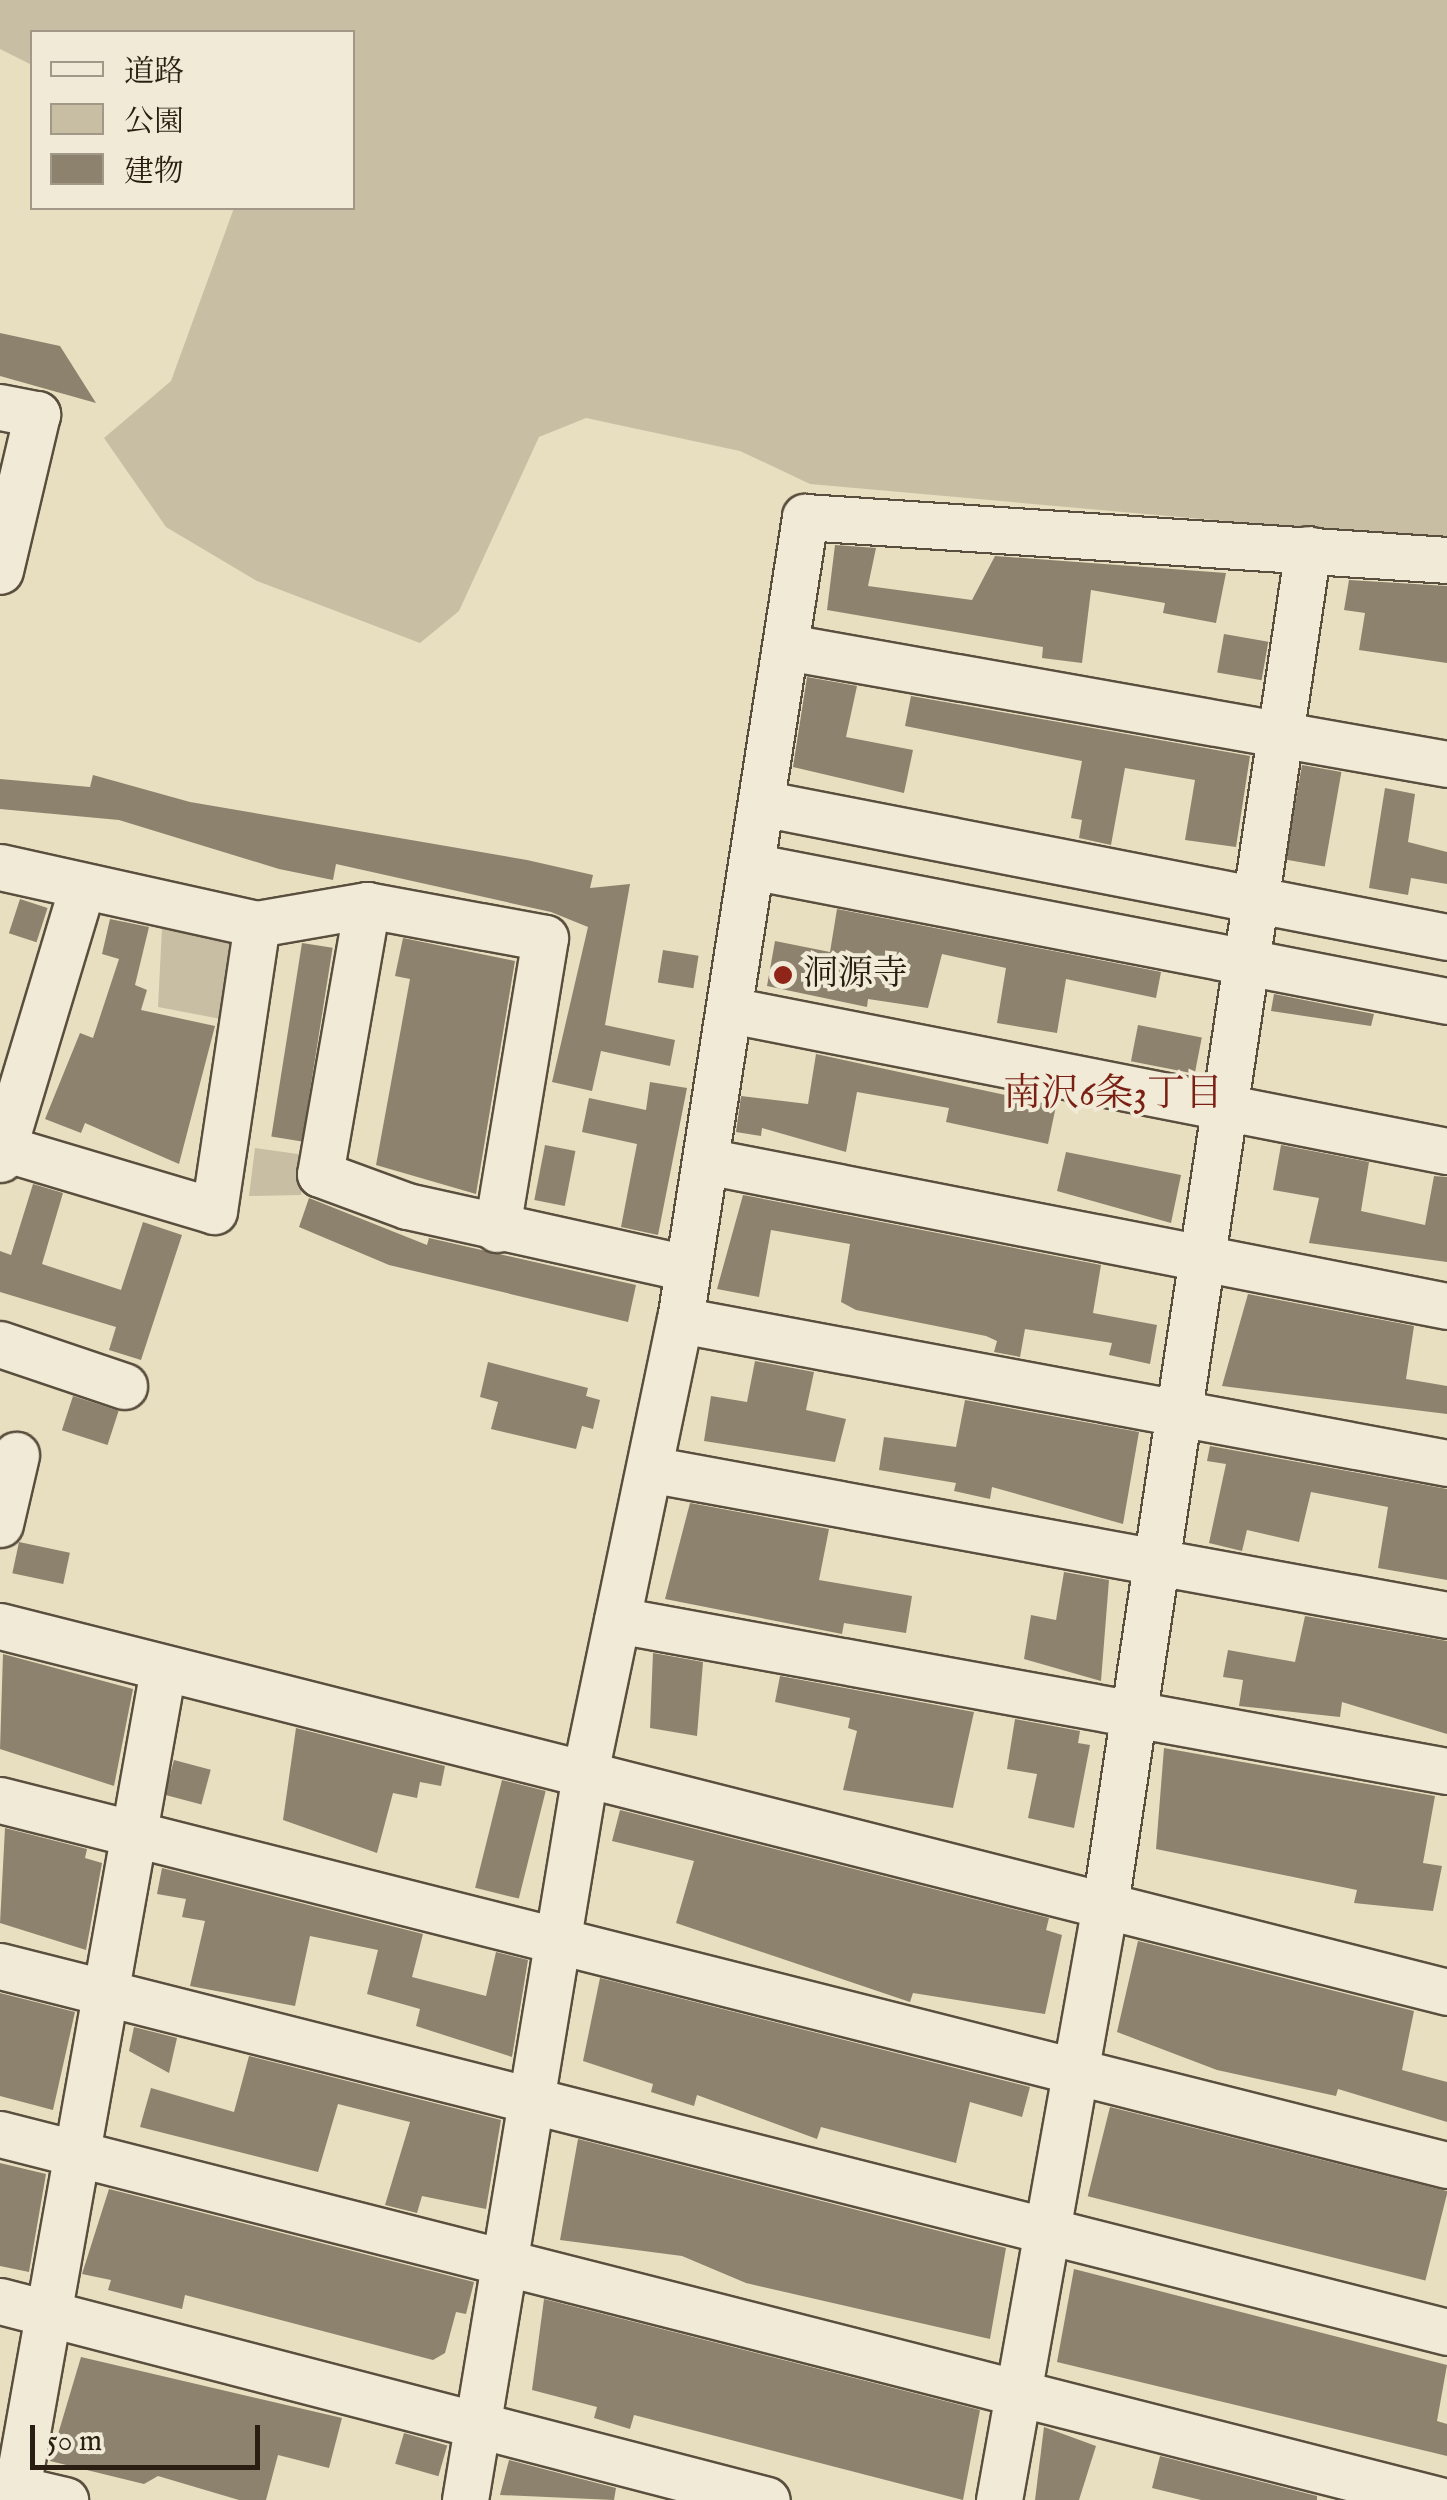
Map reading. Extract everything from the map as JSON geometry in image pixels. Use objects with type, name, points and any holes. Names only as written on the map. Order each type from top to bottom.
[{"type":"street","points":[[0,407],[38,414],[0,572]]},
{"type":"street","points":[[466,2500],[502,2257],[533,2096],[586,1768],[680,1320],[766,804],[804,517],[1447,560]]},
{"type":"street","points":[[1000,2500],[1105,1905],[1251,963],[1308,549]]},
{"type":"street","points":[[787,646],[1447,764]]},
{"type":"street","points":[[766,804],[1447,937]]},
{"type":"street","points":[[756,866],[1447,1001]]},
{"type":"street","points":[[0,867],[82,891],[257,924],[368,905],[545,938],[497,1229]]},
{"type":"street","points":[[82,891],[2,1153],[214,1211],[257,924]]},
{"type":"street","points":[[368,905],[320,1174],[497,1229],[686,1268]]},
{"type":"street","points":[[730,1010],[1447,1150]]},
{"type":"street","points":[[706,1161],[1204,1264],[1447,1306]]},
{"type":"street","points":[[680,1320],[1181,1410],[1447,1463]]},
{"type":"street","points":[[0,1344],[124,1386]]},
{"type":"street","points":[[0,1524],[16,1455]]},
{"type":"street","points":[[648,1469],[1447,1614]]},
{"type":"street","points":[[617,1620],[1447,1771]]},
{"type":"street","points":[[0,1626],[163,1669],[586,1768],[1447,1992]]},
{"type":"street","points":[[65,2500],[11,2491],[163,1669]]},
{"type":"street","points":[[0,1800],[556,1936],[1075,2074],[1447,2165]]},
{"type":"street","points":[[0,1966],[533,2096],[1047,2234],[1447,2332]]},
{"type":"street","points":[[0,2134],[502,2257],[1018,2397],[1439,2500]]},
{"type":"street","points":[[0,2300],[479,2420],[767,2500]]},
{"type":"green space","points":[[0,0],[1447,0],[1447,541],[810,484],[740,451],[586,418],[539,437],[459,611],[420,643],[257,581],[166,527],[104,438],[171,381],[233,210],[355,210],[355,30],[30,30],[30,64],[0,49]]},
{"type":"green space","points":[[162,928],[230,940],[221,1019],[158,1007]]},
{"type":"green space","points":[[255,1148],[305,1155],[301,1195],[249,1196]]},
{"type":"building","points":[[0,333],[60,346],[96,403],[0,376]]},
{"type":"building","points":[[835,545],[876,548],[868,586],[972,600],[995,556],[1226,573],[1216,623],[1163,613],[1165,603],[1091,590],[1082,663],[1042,658],[1043,647],[827,610]]},
{"type":"building","points":[[1349,580],[1447,586],[1447,663],[1359,650],[1365,613],[1344,610]]},
{"type":"building","points":[[1224,634],[1268,642],[1262,680],[1217,672]]},
{"type":"building","points":[[807,677],[857,686],[846,737],[913,750],[904,793],[793,767]]},
{"type":"building","points":[[911,696],[1250,756],[1236,847],[1185,840],[1195,780],[1125,768],[1111,845],[1079,838],[1082,820],[1071,818],[1082,761],[905,726]]},
{"type":"building","points":[[1302,765],[1341,772],[1325,866],[1285,860]]},
{"type":"building","points":[[93,775],[190,802],[593,875],[590,888],[630,884],[605,1025],[675,1040],[670,1066],[601,1051],[592,1091],[552,1082],[588,927],[551,912],[336,864],[333,880],[279,869],[119,820],[0,809],[0,779],[90,787]]},
{"type":"building","points":[[1385,788],[1415,794],[1408,842],[1447,852],[1447,884],[1411,878],[1408,895],[1369,888]]},
{"type":"building","points":[[20,899],[48,908],[36,942],[9,933]]},
{"type":"building","points":[[837,909],[1161,972],[1156,998],[1066,979],[1057,1033],[997,1023],[1006,968],[942,954],[928,1008],[868,999],[867,1007],[767,986],[775,941],[830,952]]},
{"type":"building","points":[[110,919],[149,927],[135,985],[147,990],[141,1010],[215,1026],[179,1164],[85,1123],[81,1133],[45,1119],[80,1033],[93,1038],[119,959],[102,954]]},
{"type":"building","points":[[403,938],[515,961],[476,1194],[376,1165],[410,979],[395,976]]},
{"type":"building","points":[[302,943],[333,948],[302,1141],[271,1137]]},
{"type":"building","points":[[663,950],[699,956],[693,988],[658,983]]},
{"type":"building","points":[[1274,994],[1374,1014],[1371,1026],[1271,1011]]},
{"type":"building","points":[[1138,1025],[1202,1037],[1195,1074],[1131,1061]]},
{"type":"building","points":[[816,1054],[1056,1106],[1048,1144],[946,1122],[949,1108],[857,1092],[846,1152],[762,1128],[761,1136],[736,1132],[741,1096],[808,1104]]},
{"type":"building","points":[[650,1082],[687,1088],[658,1235],[621,1227],[637,1144],[582,1132],[589,1098],[646,1110]]},
{"type":"building","points":[[545,1145],[575,1151],[565,1206],[534,1200]]},
{"type":"building","points":[[1281,1145],[1369,1162],[1361,1211],[1425,1225],[1434,1176],[1447,1177],[1447,1262],[1309,1243],[1319,1198],[1273,1190]]},
{"type":"building","points":[[1066,1152],[1181,1175],[1171,1223],[1057,1191]]},
{"type":"building","points":[[33,1184],[63,1193],[42,1264],[121,1290],[143,1222],[182,1235],[141,1360],[109,1350],[116,1327],[0,1292],[0,1251],[11,1255]]},
{"type":"building","points":[[743,1195],[1101,1265],[1093,1313],[1157,1325],[1150,1364],[1109,1355],[1112,1343],[1025,1329],[1020,1357],[994,1352],[997,1341],[986,1336],[856,1310],[841,1302],[850,1244],[771,1230],[759,1297],[717,1289]]},
{"type":"building","points":[[309,1198],[427,1245],[429,1238],[636,1285],[628,1322],[389,1265],[299,1227]]},
{"type":"building","points":[[1248,1294],[1414,1326],[1406,1379],[1447,1386],[1447,1414],[1222,1386]]},
{"type":"building","points":[[755,1361],[814,1372],[806,1410],[846,1419],[835,1462],[704,1441],[711,1396],[747,1402]]},
{"type":"building","points":[[488,1362],[588,1388],[586,1396],[600,1400],[593,1429],[582,1426],[576,1449],[491,1429],[498,1402],[480,1397]]},
{"type":"building","points":[[73,1396],[119,1411],[108,1445],[62,1430]]},
{"type":"building","points":[[965,1400],[1139,1432],[1123,1524],[992,1487],[990,1499],[954,1491],[956,1483],[879,1470],[884,1437],[956,1447]]},
{"type":"building","points":[[1210,1446],[1447,1489],[1447,1580],[1378,1568],[1388,1507],[1311,1492],[1299,1542],[1247,1530],[1242,1551],[1209,1543],[1226,1464],[1207,1461]]},
{"type":"building","points":[[690,1503],[829,1529],[819,1580],[912,1596],[906,1633],[844,1623],[842,1634],[665,1599]]},
{"type":"building","points":[[19,1542],[70,1553],[63,1584],[12,1573]]},
{"type":"building","points":[[1064,1572],[1109,1580],[1101,1681],[1024,1659],[1031,1615],[1056,1620]]},
{"type":"building","points":[[1305,1616],[1447,1641],[1447,1734],[1342,1702],[1340,1717],[1239,1706],[1243,1680],[1223,1677],[1228,1650],[1295,1662]]},
{"type":"building","points":[[653,1653],[703,1662],[697,1736],[650,1728]]},
{"type":"building","points":[[3,1654],[133,1689],[114,1786],[0,1749]]},
{"type":"building","points":[[780,1676],[974,1712],[953,1808],[843,1790],[857,1731],[848,1728],[850,1718],[775,1702]]},
{"type":"building","points":[[1015,1719],[1080,1731],[1078,1743],[1090,1745],[1074,1828],[1028,1818],[1037,1774],[1007,1769]]},
{"type":"building","points":[[296,1728],[445,1766],[441,1786],[420,1782],[417,1798],[393,1793],[377,1853],[283,1820]]},
{"type":"building","points":[[1164,1748],[1435,1796],[1423,1863],[1442,1866],[1433,1911],[1354,1903],[1357,1890],[1156,1849]]},
{"type":"building","points":[[174,1760],[211,1770],[201,1805],[165,1795]]},
{"type":"building","points":[[502,1780],[546,1791],[519,1899],[475,1888]]},
{"type":"building","points":[[620,1810],[1049,1918],[1046,1930],[1062,1935],[1045,2014],[913,1993],[910,2002],[676,1923],[694,1861],[612,1841]]},
{"type":"building","points":[[5,1828],[87,1849],[85,1858],[102,1863],[86,1950],[0,1923]]},
{"type":"building","points":[[162,1868],[423,1934],[412,1977],[486,1996],[496,1952],[528,1960],[512,2057],[416,2026],[420,2009],[367,1994],[378,1950],[310,1936],[295,2006],[190,1986],[205,1921],[182,1917],[186,1899],[157,1894]]},
{"type":"building","points":[[1138,1941],[1414,2011],[1402,2070],[1447,2082],[1447,2122],[1338,2089],[1336,2096],[1217,2070],[1117,2032]]},
{"type":"building","points":[[600,1978],[1030,2087],[1022,2117],[970,2102],[956,2163],[821,2127],[817,2139],[697,2095],[694,2106],[651,2092],[653,2084],[583,2061]]},
{"type":"building","points":[[0,1993],[75,2012],[53,2110],[0,2096]]},
{"type":"building","points":[[134,2027],[177,2038],[169,2073],[129,2051]]},
{"type":"building","points":[[249,2056],[501,2120],[486,2209],[422,2196],[417,2213],[385,2205],[410,2122],[338,2104],[318,2172],[140,2127],[151,2088],[234,2112]]},
{"type":"building","points":[[1110,2107],[1447,2191],[1425,2280],[1088,2196]]},
{"type":"building","points":[[578,2139],[1006,2248],[990,2339],[746,2283],[682,2256],[560,2240]]},
{"type":"building","points":[[0,2163],[46,2174],[29,2272],[0,2266]]},
{"type":"building","points":[[109,2189],[474,2282],[466,2314],[456,2312],[445,2353],[433,2360],[185,2295],[182,2309],[108,2290],[111,2280],[82,2274]]},
{"type":"building","points":[[1074,2269],[1447,2365],[1437,2421],[1447,2424],[1447,2456],[1057,2362]]},
{"type":"building","points":[[544,2299],[980,2410],[963,2500],[634,2415],[630,2429],[594,2418],[597,2407],[532,2390]]},
{"type":"building","points":[[81,2357],[342,2418],[329,2468],[278,2455],[266,2500],[239,2500],[158,2476],[144,2484],[50,2461]]},
{"type":"building","points":[[1044,2427],[1096,2446],[1079,2500],[1035,2500]]},
{"type":"building","points":[[404,2433],[447,2445],[438,2476],[395,2464]]},
{"type":"building","points":[[1160,2456],[1317,2496],[1317,2500],[1201,2500],[1152,2488]]},
{"type":"building","points":[[509,2460],[616,2488],[614,2500],[500,2495]]},
{"type":"place","name":"洞源寺","points":[[783,975]]},
{"type":"district","name":"南沢6条3丁目","points":[[1113,1096]]}]
